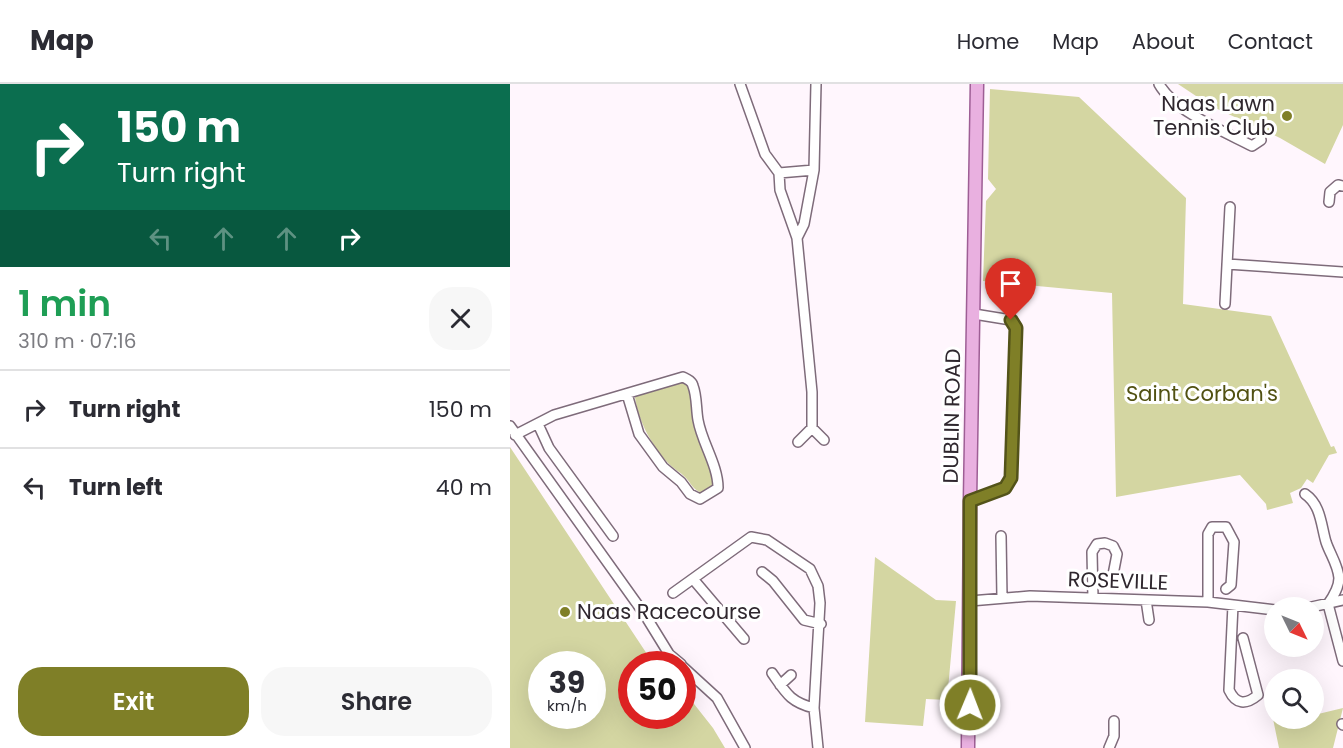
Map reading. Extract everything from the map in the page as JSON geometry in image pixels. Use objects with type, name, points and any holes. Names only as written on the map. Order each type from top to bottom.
[{"type":"main road","name":"DUBLIN ROAD","points":[[968,748],[978,84]]},
{"type":"street","points":[[740,84],[765,154],[780,173],[780,190],[797,238],[814,418],[812,428],[798,442]]},
{"type":"street","points":[[797,238],[804,224],[808,189],[814,170],[816,84]]},
{"type":"street","points":[[1159,84],[1170,99],[1229,134],[1252,146],[1261,140]]},
{"type":"street","points":[[780,173],[814,170]]},
{"type":"street","points":[[1329,202],[1330,192],[1338,185],[1343,186]]},
{"type":"street","points":[[1226,304],[1230,207]]},
{"type":"street","points":[[1227,264],[1343,272]]},
{"type":"street","points":[[970,501],[1005,488],[1011,478],[1016,328],[1011,320],[974,314]]},
{"type":"street","points":[[627,394],[639,434],[663,467],[681,482],[690,494],[700,499],[718,488],[718,475],[709,456],[698,421],[693,386],[683,377],[554,415],[538,424],[513,430],[645,615],[667,651]]},
{"type":"street","points":[[538,424],[549,448],[613,536]]},
{"type":"street","points":[[812,428],[824,440]]},
{"type":"street","points":[[1305,494],[1320,515],[1326,542],[1339,580],[1335,595],[1328,604]]},
{"type":"street","points":[[1208,602],[1208,534],[1212,527],[1226,527],[1234,542],[1231,585],[1226,589]]},
{"type":"street","points":[[1001,536],[1002,598]]},
{"type":"street","points":[[673,593],[752,537],[767,540],[810,569],[818,585],[821,624],[814,708],[818,748]]},
{"type":"street","points":[[1093,598],[1092,552],[1097,544],[1105,543],[1113,546],[1117,554],[1112,580]]},
{"type":"street","points":[[762,572],[773,581],[804,620],[821,624]]},
{"type":"street","points":[[773,581],[781,574]]},
{"type":"street","points":[[693,579],[744,639]]},
{"type":"street","name":"ROSEVILLE","points":[[970,601],[1030,596],[1208,602],[1264,609]]},
{"type":"street","points":[[1146,600],[1149,620]]},
{"type":"street","points":[[1324,605],[1343,600]]},
{"type":"street","points":[[1328,604],[1339,628],[1343,661]]},
{"type":"street","points":[[1233,605],[1229,690],[1232,698],[1239,703],[1249,703],[1258,695],[1243,638]]},
{"type":"street","points":[[728,620],[736,611]]},
{"type":"street","points":[[772,673],[794,701],[814,708]]},
{"type":"street","points":[[780,685],[792,675]]},
{"type":"street","points":[[696,678],[717,698],[745,748]]},
{"type":"street","points":[[1109,748],[1114,736],[1114,721]]},
{"type":"green space","name":"Naas Lawn Tennis Club","points":[[1178,84],[1343,84],[1343,125],[1325,164],[1280,138],[1211,106]]},
{"type":"green space","name":"Saint Corban's","points":[[990,89],[1079,97],[1186,198],[1183,304],[1271,316],[1331,447],[1334,446],[1337,453],[1329,455],[1313,483],[1307,479],[1301,488],[1290,493],[1293,503],[1267,510],[1266,504],[1240,475],[1116,497],[1112,293],[983,281],[986,201],[996,189],[988,179]]},
{"type":"green space","points":[[684,381],[693,397],[700,437],[715,477],[715,483],[702,493],[696,490],[658,451],[643,425],[635,397],[641,393]]},
{"type":"green space","name":"Naas Racecourse","points":[[510,447],[645,651],[618,651],[618,729],[696,729],[696,706],[725,748],[510,748]]},
{"type":"green space","points":[[875,557],[936,600],[956,601],[947,700],[926,699],[923,726],[865,722]]},
{"type":"green space","points":[[1343,708],[1333,748],[1279,748],[1275,729],[1324,729],[1324,713]]},
{"type":"place","name":"Naas Lawn Tennis Club","points":[[1287,116]]},
{"type":"place","name":"Naas Racecourse","points":[[565,612]]},
{"type":"route","points":[[970,705],[970,501],[1005,488],[1011,478],[1016,328],[1011,320]]}]
